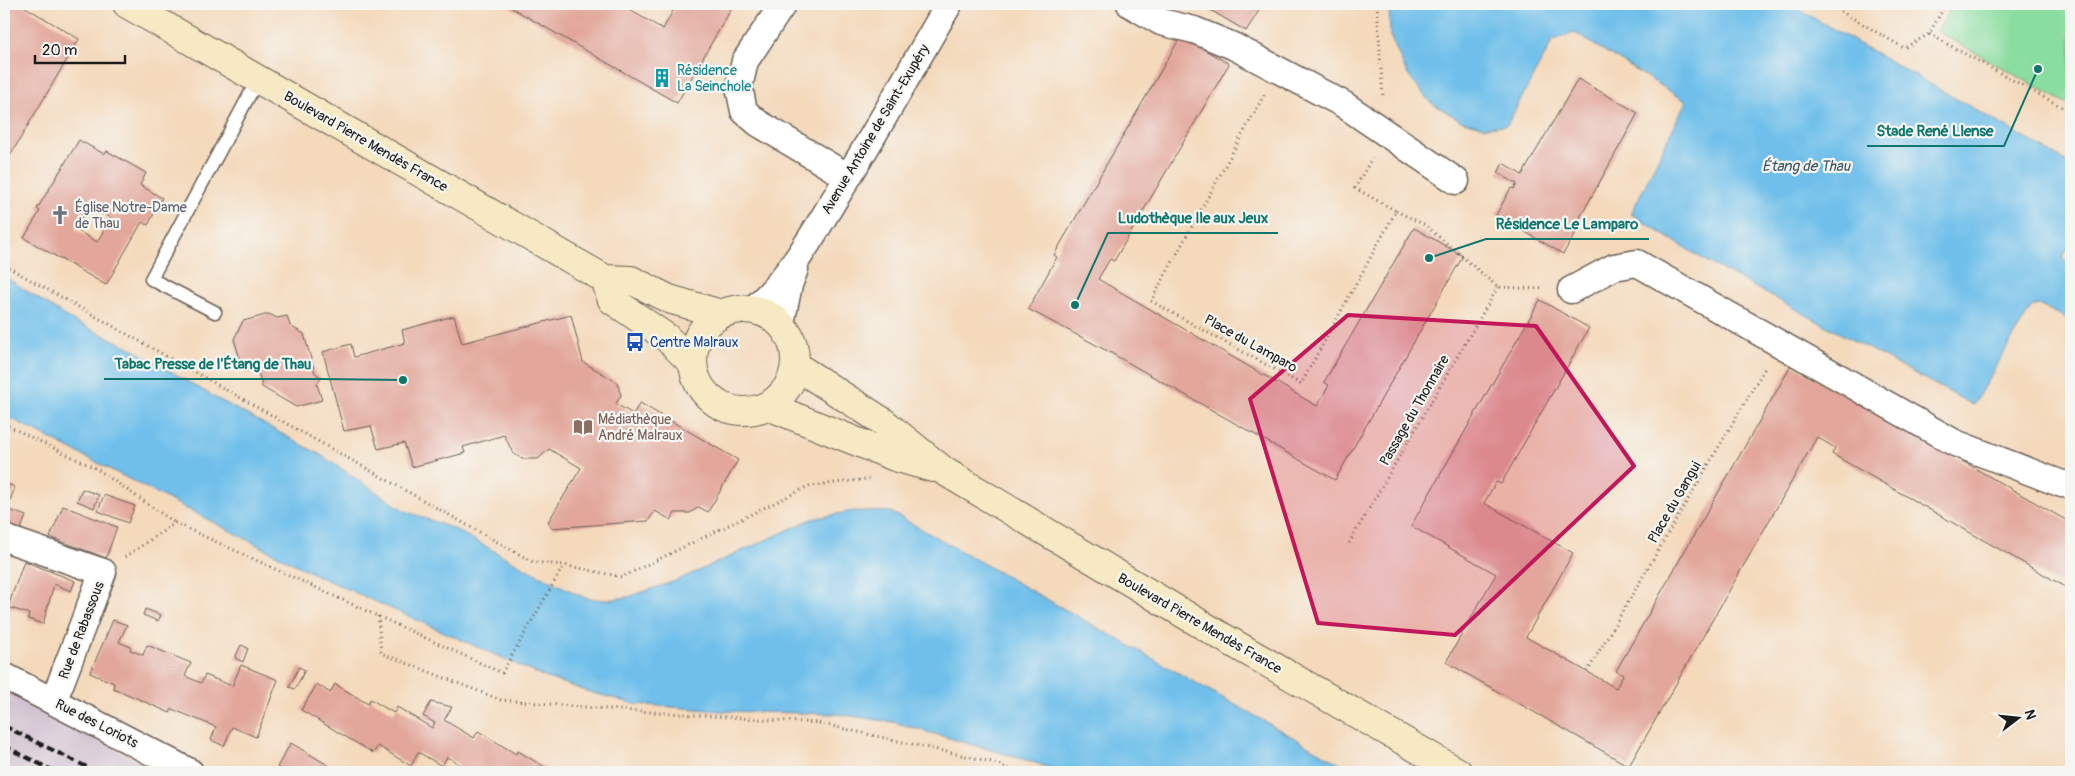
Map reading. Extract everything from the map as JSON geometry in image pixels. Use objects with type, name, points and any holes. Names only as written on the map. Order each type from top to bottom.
[{"type":"street","name":"Boulevard Pierre Mendès France","points":[[127,4],[605,279],[631,280],[670,299],[721,314]]},
{"type":"street","points":[[783,4],[745,61],[739,87],[744,110],[758,123],[848,177]]},
{"type":"street","name":"Avenue Antoine de Saint-Exupéry","points":[[753,309],[765,299],[800,255],[949,4]]},
{"type":"street","points":[[1130,4],[1161,22],[1194,30],[1232,46],[1342,104],[1456,181]]},
{"type":"street","name":"Avenue Antoine de Saint-Exupéry","points":[[781,323],[789,285],[800,255]]},
{"type":"street","points":[[1571,290],[1614,268],[1637,263],[1955,443],[2062,484],[2071,484]]},
{"type":"street","points":[[605,279],[612,300],[666,337],[693,364]]},
{"type":"street","points":[[737,309],[753,309],[768,314],[781,323],[790,336],[795,350],[796,366],[791,382],[782,396],[768,406],[752,411],[735,411],[719,405],[701,387],[693,364],[694,349],[699,335],[709,322],[721,314],[737,309]]},
{"type":"street","name":"Boulevard Pierre Mendès France","points":[[796,366],[882,421],[944,471],[1226,639],[1458,772]]},
{"type":"street","name":"Boulevard Pierre Mendès France","points":[[768,406],[895,458],[944,471]]},
{"type":"street","name":"Rue de Rabassous","points":[[4,538],[103,572],[53,701]]},
{"type":"street","name":"Rue des Loriots","points":[[4,676],[190,772]]},
{"type":"lane","points":[[215,312],[151,279],[258,79]]},
{"type":"path","points":[[1376,4],[1385,133],[1355,188],[1396,211],[1425,224],[1498,287],[1571,290]]},
{"type":"path","points":[[1828,4],[1904,48],[1929,34],[1946,4]]},
{"type":"path","points":[[1929,34],[2071,112]]},
{"type":"path","name":"Place du Lamparo","points":[[1277,70],[1151,302],[1301,384],[1396,211]]},
{"type":"path","points":[[4,265],[533,562],[564,564],[622,576],[809,486],[876,478]]},
{"type":"path","name":"Passage du Thonnaire","points":[[1349,543],[1498,287]]},
{"type":"path","name":"Place du Gangui","points":[[1588,672],[1779,344]]},
{"type":"path","points":[[4,424],[97,469],[175,523],[502,673],[564,564]]},
{"type":"path","points":[[103,572],[175,523]]},
{"type":"path","points":[[378,616],[381,653],[501,700],[818,723],[992,762],[1016,772]]},
{"type":"highlighted area","points":[[1348,315],[1536,326],[1634,466],[1455,635],[1318,623],[1250,399]]},
{"type":"shaded area","points":[[4,689],[159,772],[10,772],[4,769]]},
{"type":"green space","points":[[1953,4],[2071,4],[2071,106],[1937,31]]},
{"type":"water","name":"Étang de Thau","points":[[1389,4],[1789,4],[2071,164],[2071,242],[2063,258],[2071,264],[2071,320],[2039,305],[2032,306],[1973,405],[1706,261],[1631,214],[1686,101],[1575,33],[1553,40],[1507,125],[1484,127],[1460,120],[1430,102],[1408,75],[1390,36]]},
{"type":"water","points":[[4,276],[71,320],[129,347],[216,398],[319,454],[405,511],[454,529],[585,598],[606,600],[628,597],[678,580],[812,519],[853,511],[891,512],[1355,772],[1060,772],[1033,762],[893,722],[837,714],[721,711],[635,704],[547,678],[320,577],[4,415]]},
{"type":"building","points":[[4,4],[20,4],[79,39],[4,166]]},
{"type":"building","name":"Résidence La Seinchole","points":[[505,4],[619,4],[663,29],[675,7],[668,4],[734,4],[677,103]]},
{"type":"building","points":[[1200,4],[1263,4],[1246,31]]},
{"type":"building","points":[[1181,36],[1229,64],[1114,261],[1110,259],[1098,279],[1317,406],[1329,385],[1324,382],[1414,228],[1463,256],[1335,480],[1113,354],[1028,309],[1057,257],[1054,255]]},
{"type":"building","points":[[1578,79],[1638,113],[1578,221],[1582,223],[1563,254],[1496,215],[1511,188],[1514,189],[1517,184],[1498,173],[1503,163],[1522,175]]},
{"type":"building","name":"Église Notre-Dame de Thau","points":[[79,140],[104,154],[107,151],[146,173],[140,185],[162,198],[148,225],[142,222],[106,285],[24,238],[40,211],[37,209]],"holes":[[[88,205],[111,218],[97,242],[75,229]]]},
{"type":"building","points":[[1540,300],[1589,328],[1501,484],[1496,482],[1484,503],[1573,553],[1526,637],[1616,688],[1623,675],[1616,671],[1792,364],[2071,523],[2071,590],[1832,454],[1835,448],[1817,437],[1629,766],[1446,662],[1496,574],[1411,526]]},
{"type":"building","points":[[269,314],[277,318],[287,316],[290,326],[304,334],[315,373],[321,377],[317,384],[322,400],[296,407],[262,387],[259,375],[251,370],[244,372],[234,339],[243,321]]},
{"type":"building","points":[[571,315],[583,362],[617,382],[621,395],[616,404],[633,414],[640,403],[738,460],[708,512],[699,507],[690,513],[675,513],[671,520],[655,511],[648,521],[552,528],[548,522],[581,468],[549,449],[538,459],[522,459],[513,453],[504,435],[463,447],[465,453],[412,467],[404,443],[378,449],[371,426],[344,431],[323,352],[351,344],[354,357],[405,343],[402,330],[454,316],[462,343]]},
{"type":"building","points":[[4,483],[15,487],[7,509],[26,516],[19,534],[4,528]]},
{"type":"building","points":[[82,489],[99,495],[94,508],[77,501]]},
{"type":"building","points":[[104,495],[135,506],[128,523],[98,511]]},
{"type":"building","points":[[63,506],[117,527],[106,558],[50,537]]},
{"type":"building","points":[[24,561],[75,581],[71,591],[54,584],[43,624],[28,619],[29,614],[8,607]]},
{"type":"building","points":[[145,609],[161,615],[158,621],[143,615]]},
{"type":"building","points":[[113,620],[127,625],[119,642],[131,647],[130,650],[143,655],[147,645],[191,663],[185,676],[201,683],[205,675],[232,686],[241,665],[278,680],[256,737],[232,727],[224,746],[211,740],[216,727],[172,709],[170,713],[113,688],[114,683],[90,673]]},
{"type":"building","points":[[241,645],[248,648],[243,662],[235,658]]},
{"type":"building","points":[[299,667],[305,670],[295,689],[289,687]]},
{"type":"building","points":[[317,684],[330,693],[335,684],[368,704],[370,699],[394,713],[397,707],[432,728],[435,723],[423,716],[431,702],[452,707],[444,720],[474,738],[478,731],[516,754],[518,751],[553,772],[489,772],[487,770],[486,772],[466,772],[457,767],[459,764],[447,757],[442,766],[418,752],[411,766],[378,746],[373,753],[301,710]]},
{"type":"building","points":[[291,743],[336,770],[335,772],[286,772],[277,767]]},
{"type":"railway","points":[[4,726],[97,772]]},
{"type":"railway","points":[[4,746],[56,772]]},
{"type":"place","name":"Stade René Llense","points":[[2038,69]]},
{"type":"place","name":"Résidence La Seinchole","points":[[662,78]]},
{"type":"place","name":"Église Notre-Dame de Thau","points":[[60,215]]},
{"type":"place","name":"Résidence Le Lamparo","points":[[1429,258]]},
{"type":"place","name":"Ludothèque Ile aux Jeux","points":[[1075,305]]},
{"type":"place","name":"Centre Malraux","points":[[635,342]]},
{"type":"place","name":"Tabac Presse de l'Étang de Thau","points":[[403,380]]},
{"type":"place","name":"Médiathèque André Malraux","points":[[583,427]]}]
